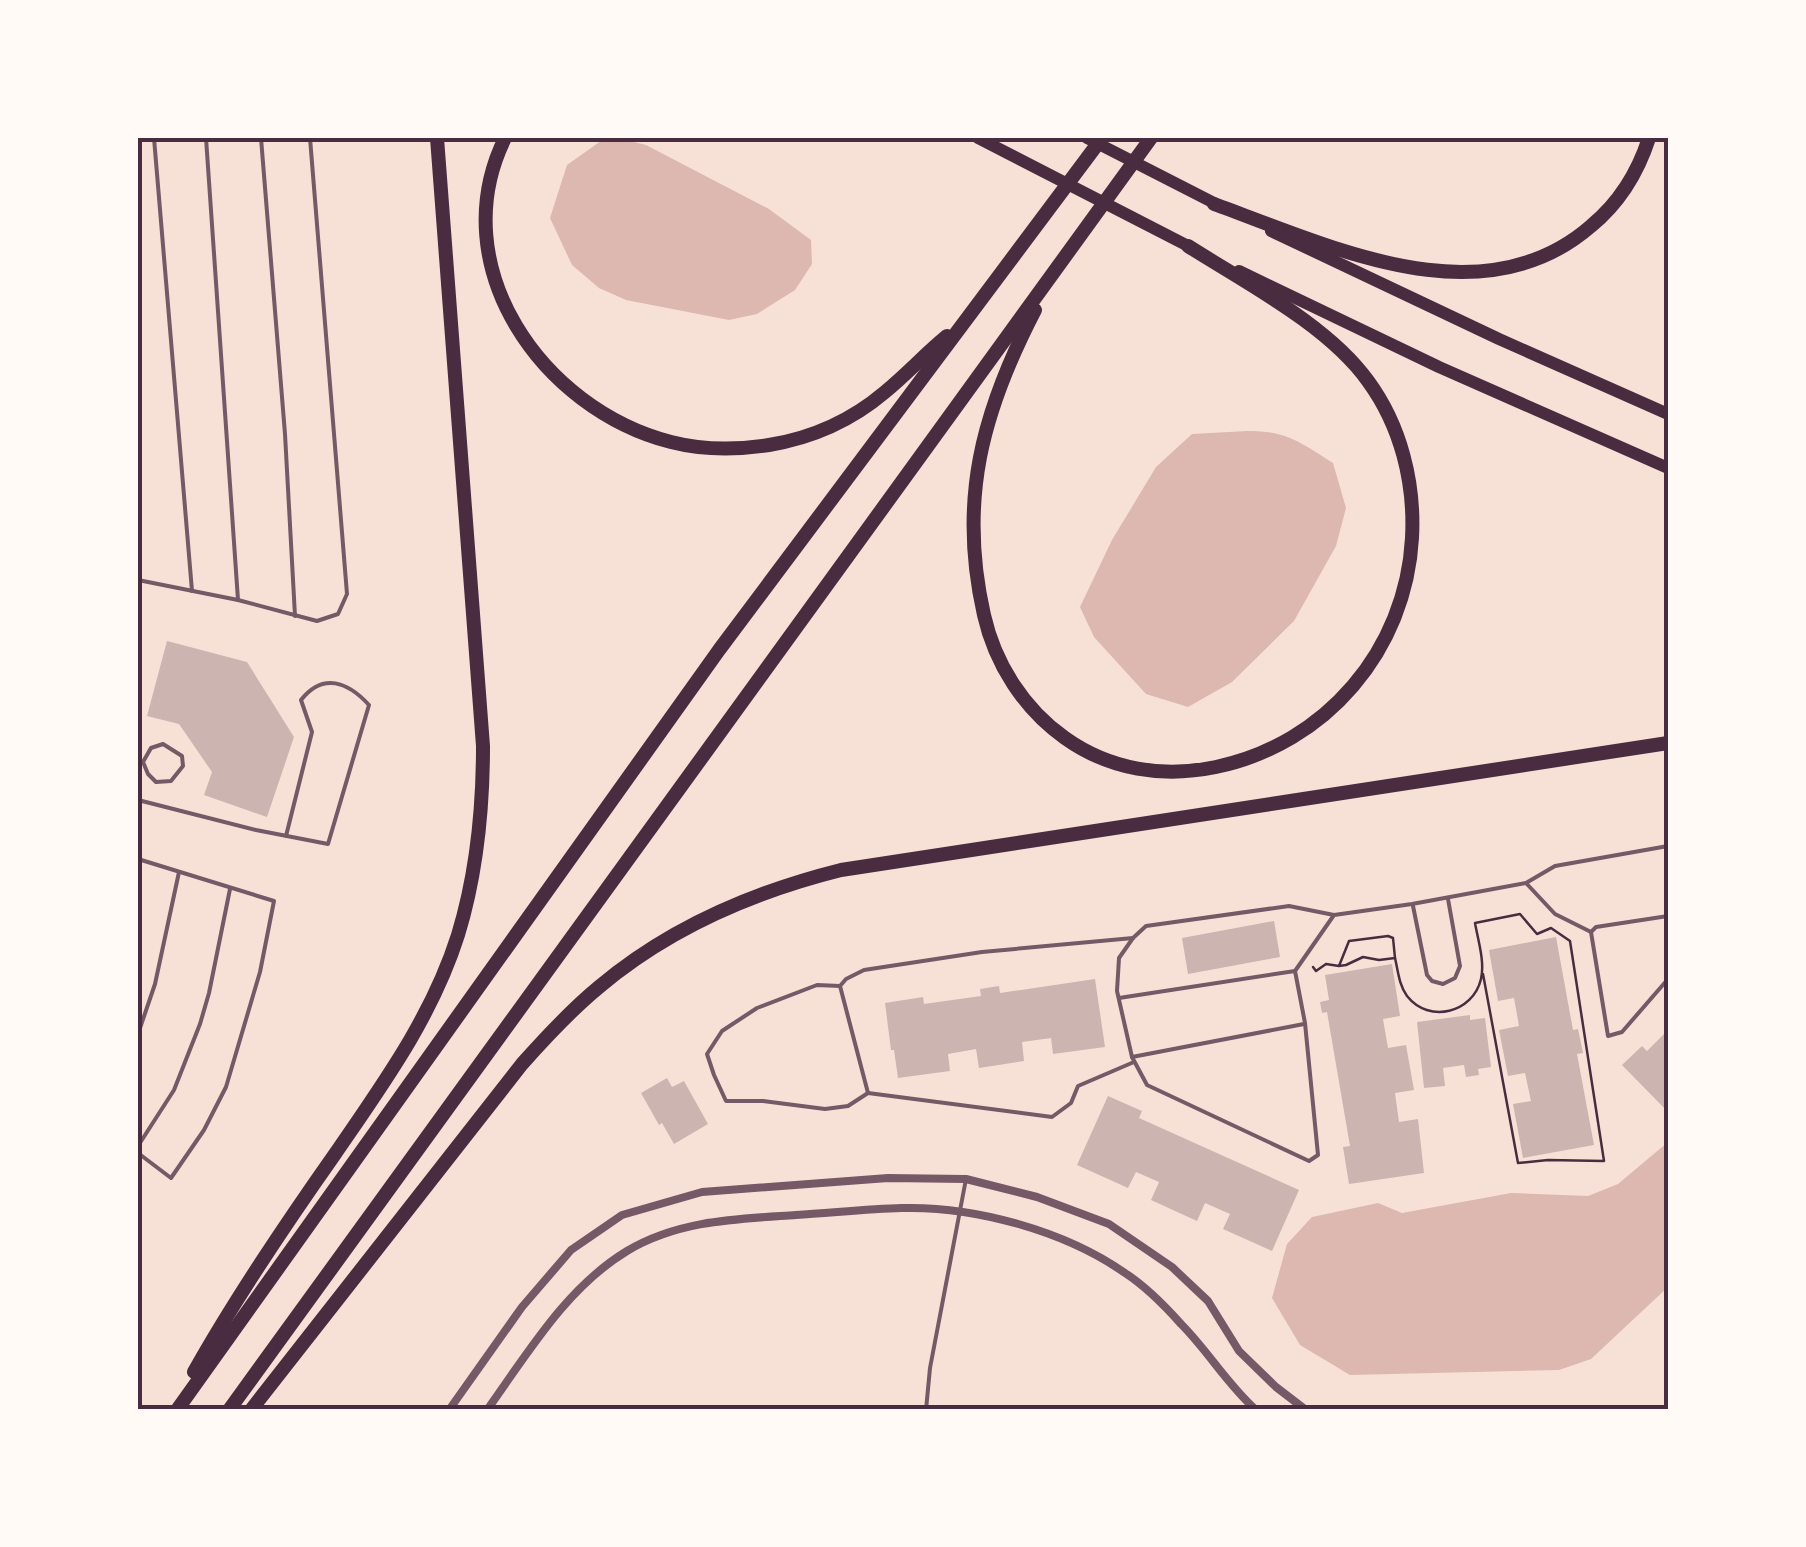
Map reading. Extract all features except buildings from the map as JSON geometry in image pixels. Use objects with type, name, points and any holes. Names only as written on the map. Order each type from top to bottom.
[{"type":"highway","points":[[176,1410],[212,1339],[268,1250],[378,1094],[416,1032],[446,966],[469,894],[480,824],[482,746],[437,138]]},
{"type":"highway","points":[[506,138],[489,184],[485,224],[492,268],[508,312],[533,351],[565,385],[604,414],[650,436],[695,446],[732,448],[769,445],[818,432],[867,407],[964,323]]},
{"type":"highway","points":[[978,138],[1188,246],[1440,366],[1668,468]]},
{"type":"highway","points":[[1087,138],[1214,204],[1442,313],[1668,414]]},
{"type":"highway","points":[[176,1410],[718,650],[1102,138]]},
{"type":"highway","points":[[229,1410],[1150,138]]},
{"type":"highway","points":[[1214,204],[1334,247],[1396,264],[1450,272],[1500,270],[1547,256],[1599,220],[1625,189],[1648,138]]},
{"type":"highway","points":[[1056,270],[1001,386],[977,466],[973,548],[986,622],[1018,692],[1052,729],[1071,742],[1133,769],[1207,769],[1255,756],[1302,732],[1332,710],[1356,684],[1378,652],[1398,609],[1411,551],[1412,506],[1405,462],[1392,423],[1356,365],[1301,318],[1188,246]]},
{"type":"highway","points":[[251,1410],[548,1036],[625,966],[713,914],[780,886],[841,870],[1668,744]]},
{"type":"street","points":[[449,1410],[522,1307],[571,1250],[622,1215],[702,1192],[888,1178],[966,1179],[1036,1197],[1109,1224],[1172,1267],[1208,1302],[1239,1350],[1276,1388],[1306,1410]]},
{"type":"street","points":[[487,1410],[560,1310],[593,1274],[628,1250],[669,1230],[714,1221],[905,1208],[961,1212],[1072,1242],[1126,1274],[1182,1324],[1239,1395],[1256,1410]]},
{"type":"lane","points":[[154,138],[192,591]]},
{"type":"lane","points":[[206,138],[238,600]]},
{"type":"lane","points":[[261,138],[286,434],[295,616]]},
{"type":"lane","points":[[138,580],[317,621],[338,614],[347,594],[310,138]]},
{"type":"lane","points":[[138,800],[286,836],[328,844],[368,706],[355,690],[331,682],[310,688],[301,700],[312,732],[286,836]]},
{"type":"lane","points":[[163,744],[182,756],[183,766],[171,782],[156,782],[140,761],[151,748],[163,744]]},
{"type":"lane","points":[[1295,971],[1305,1024],[1318,1155],[1309,1161],[1147,1084],[1133,1059],[1117,991],[1119,958],[1146,926],[1289,906],[1334,915],[1448,899],[1526,883],[1555,866],[1668,846]]},
{"type":"lane","points":[[138,858],[274,901],[260,972],[226,1087],[204,1130],[171,1178],[138,1150],[174,1090],[200,1024],[230,889]]},
{"type":"lane","points":[[138,1034],[155,984],[179,872]]},
{"type":"lane","points":[[1526,883],[1555,914],[1591,932]]},
{"type":"lane","points":[[1412,904],[1427,975],[1443,984],[1456,978],[1460,966],[1448,899]]},
{"type":"lane","points":[[1119,998],[1295,971],[1334,915]]},
{"type":"lane","points":[[1591,932],[1596,927],[1668,916]]},
{"type":"lane","points":[[1591,932],[1608,1036],[1622,1032],[1668,979]]},
{"type":"lane","points":[[840,986],[864,970],[982,952],[1133,938]]},
{"type":"lane","points":[[840,986],[817,985],[758,1008],[722,1031],[707,1054],[726,1100],[825,1109],[848,1106],[868,1093],[1052,1118],[1071,1102],[1078,1086],[1133,1059],[1305,1024]]},
{"type":"lane","points":[[840,986],[868,1093]]},
{"type":"lane","points":[[926,1410],[930,1368],[966,1179]]},
{"type":"path","points":[[1339,966],[1349,941],[1391,936],[1404,992],[1431,1012],[1461,1008],[1478,987],[1483,974],[1475,924],[1520,914],[1537,934],[1551,928],[1570,941],[1604,1162],[1518,1163],[1483,974]]},
{"type":"path","points":[[1306,958],[1316,971],[1326,964],[1346,966],[1363,957],[1395,958]]},
{"type":"shaded area","points":[[605,138],[646,145],[769,209],[811,240],[812,264],[795,290],[757,314],[729,320],[626,300],[599,288],[572,265],[550,218],[567,165]]},
{"type":"shaded area","points":[[1247,431],[1283,436],[1333,463],[1346,508],[1336,546],[1294,621],[1232,682],[1188,707],[1146,694],[1094,637],[1080,607],[1112,540],[1156,467],[1192,434]]},
{"type":"shaded area","points":[[1668,1142],[1668,1287],[1591,1359],[1559,1370],[1350,1375],[1300,1345],[1272,1298],[1287,1244],[1312,1217],[1378,1203],[1402,1213],[1511,1193],[1588,1196],[1618,1184]]}]
